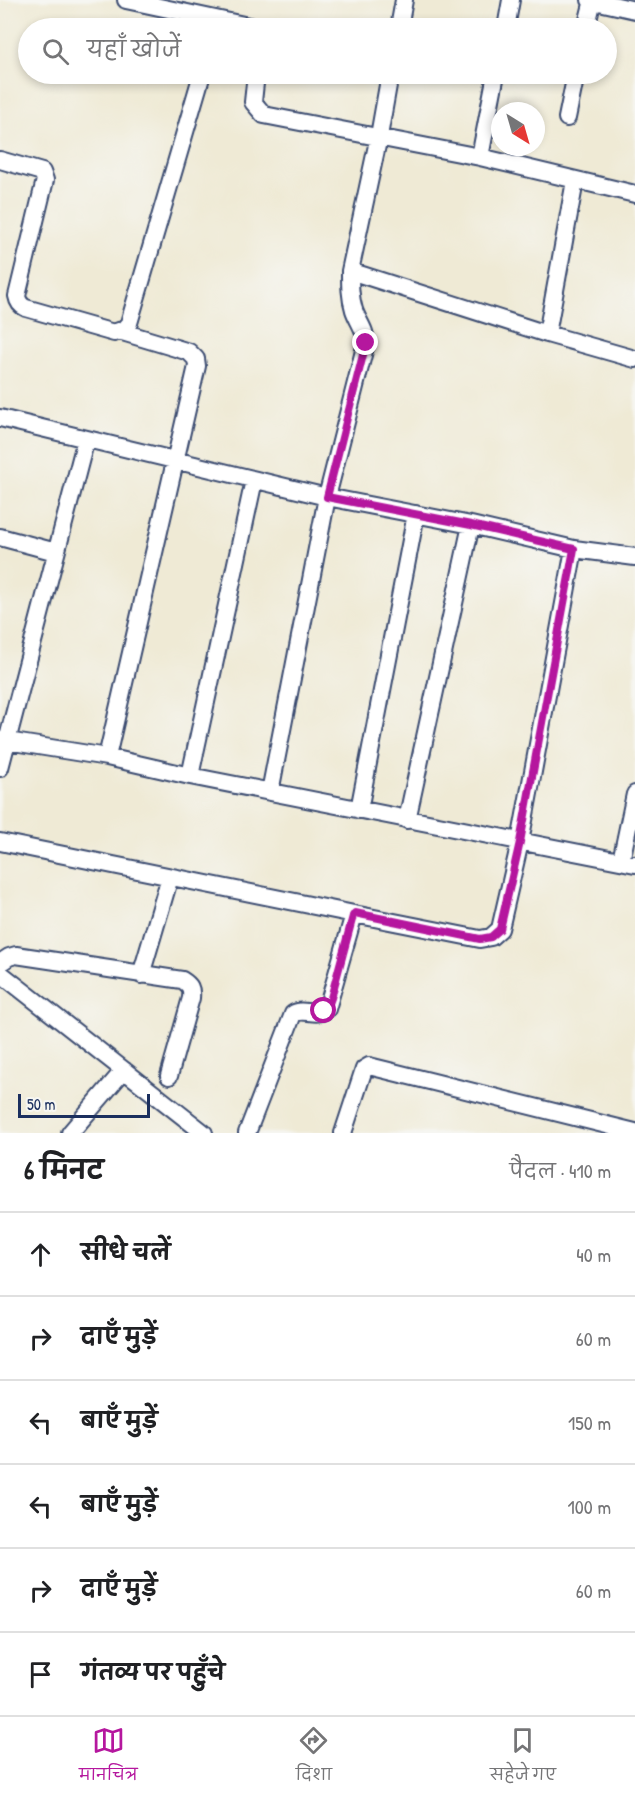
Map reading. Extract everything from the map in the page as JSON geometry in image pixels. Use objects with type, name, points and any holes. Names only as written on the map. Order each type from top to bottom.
[{"type":"street","points":[[126,0],[194,18]]},
{"type":"street","points":[[401,18],[404,0]]},
{"type":"street","points":[[508,18],[511,0]]},
{"type":"street","points":[[588,18],[592,0],[635,10]]},
{"type":"street","points":[[0,160],[42,172],[45,180],[17,296],[22,306],[114,333],[129,323],[199,84]]},
{"type":"street","points":[[255,84],[253,102],[264,114],[480,157],[635,194]]},
{"type":"street","points":[[270,792],[327,497],[366,343],[350,292],[350,271],[388,84]]},
{"type":"street","points":[[480,157],[494,84]]},
{"type":"street","points":[[567,118],[574,84]]},
{"type":"street","points":[[547,334],[575,181]]},
{"type":"street","points":[[350,271],[547,334],[635,359]]},
{"type":"street","points":[[107,757],[197,366],[196,359],[189,352],[119,331]]},
{"type":"street","points":[[0,418],[327,497],[471,525],[574,549],[635,557]]},
{"type":"street","points":[[0,768],[86,439]]},
{"type":"street","points":[[190,776],[254,480]]},
{"type":"street","points":[[359,810],[416,514]]},
{"type":"street","points":[[407,820],[471,525]]},
{"type":"street","points":[[0,537],[56,552]]},
{"type":"street","points":[[0,843],[480,939],[491,937],[500,929],[520,842],[574,549]]},
{"type":"street","points":[[7,741],[107,757],[190,776],[628,863],[635,794]]},
{"type":"street","points":[[141,975],[170,877]]},
{"type":"street","points":[[247,1133],[293,1014],[300,1011],[320,1013],[327,1009],[354,914]]},
{"type":"street","points":[[3,961],[16,955],[182,980],[188,984],[192,991],[191,998],[169,1076]]},
{"type":"street","points":[[0,973],[204,1133]]},
{"type":"street","points":[[343,1133],[364,1069],[369,1066],[635,1132]]},
{"type":"street","points":[[70,1133],[124,1070]]},
{"type":"route","points":[[324,1011],[331,998],[355,913],[480,939],[491,937],[500,929],[520,842],[574,549],[471,525],[327,497],[366,343]]}]
